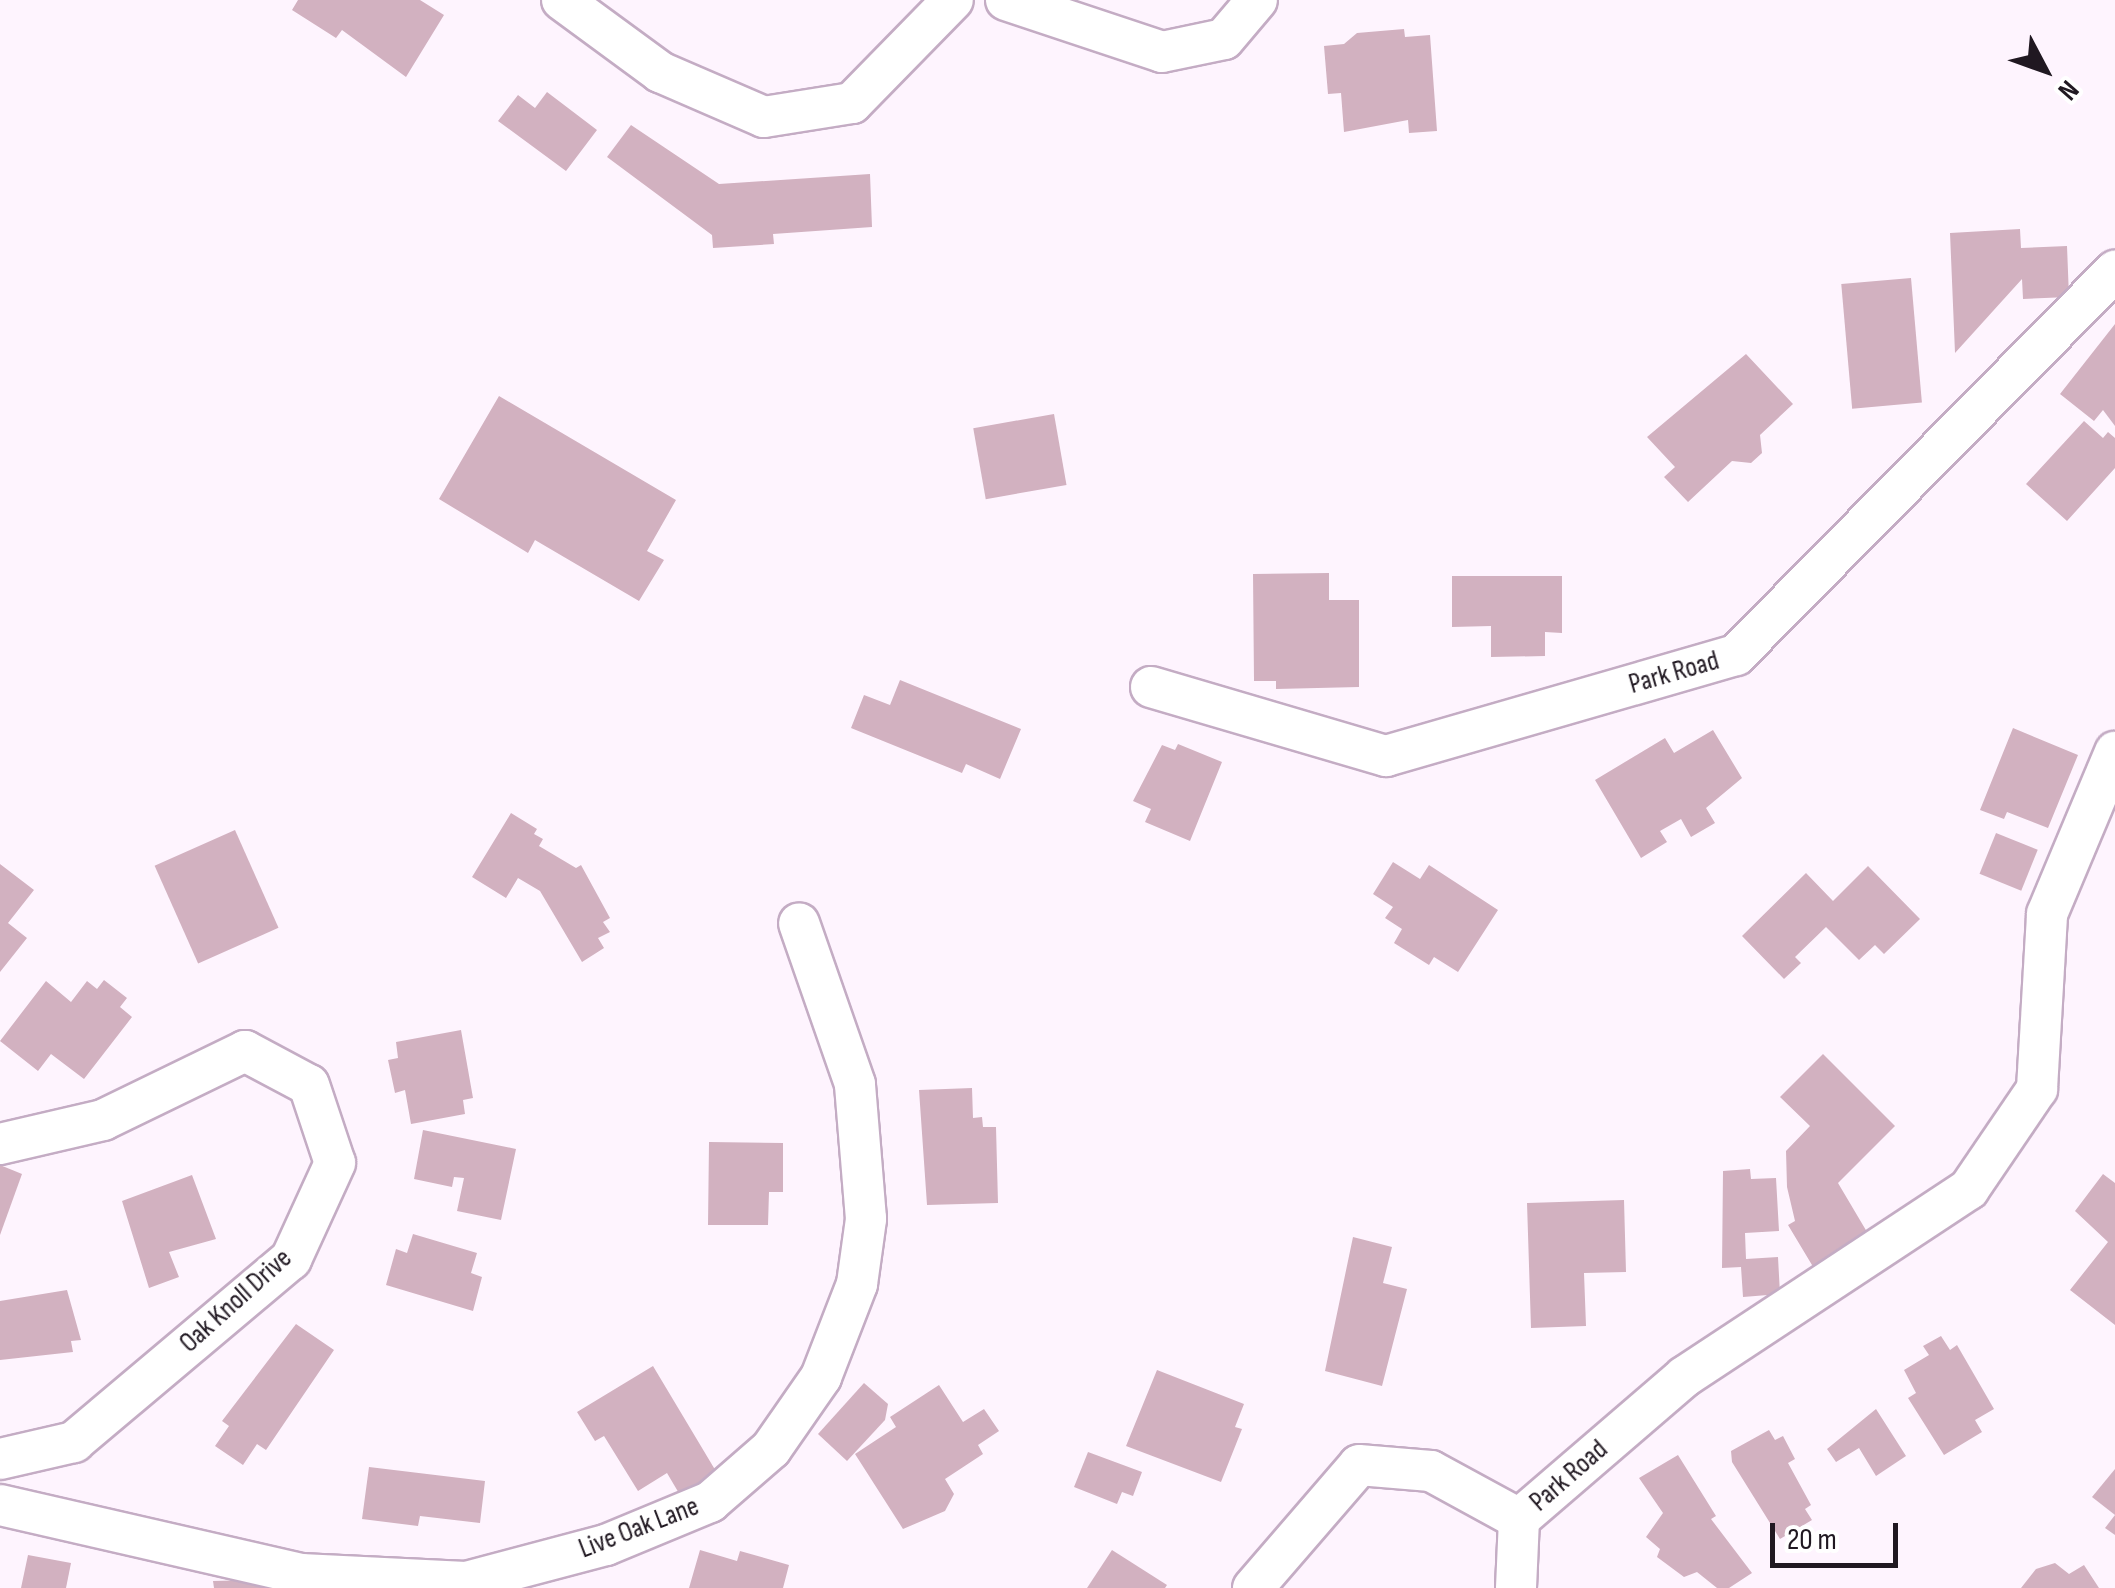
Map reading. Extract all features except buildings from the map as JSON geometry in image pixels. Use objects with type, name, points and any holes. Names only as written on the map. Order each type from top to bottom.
[{"type":"street","points":[[562,0],[660,72],[764,117],[852,104],[953,0]]},
{"type":"street","points":[[1006,0],[1162,52],[1224,39],[1257,0]]},
{"type":"street","name":"Park Road","points":[[1151,687],[1386,756],[1736,656],[2115,271]]},
{"type":"street","name":"Park Road","points":[[1519,1518],[1684,1377],[1968,1188],[2037,1089],[2048,914],[2115,752]]},
{"type":"street","name":"Live Oak Lane","points":[[0,1505],[301,1574],[466,1582],[606,1545],[710,1502],[771,1449],[811,1391],[857,1284],[866,1218],[855,1084],[799,923]]},
{"type":"street","name":"Oak Knoll Drive","points":[[0,1144],[103,1120],[245,1051],[309,1085],[334,1163],[291,1259],[74,1442],[0,1458]]},
{"type":"street","points":[[1254,1588],[1358,1465],[1431,1470],[1519,1518],[1516,1588]]}]
